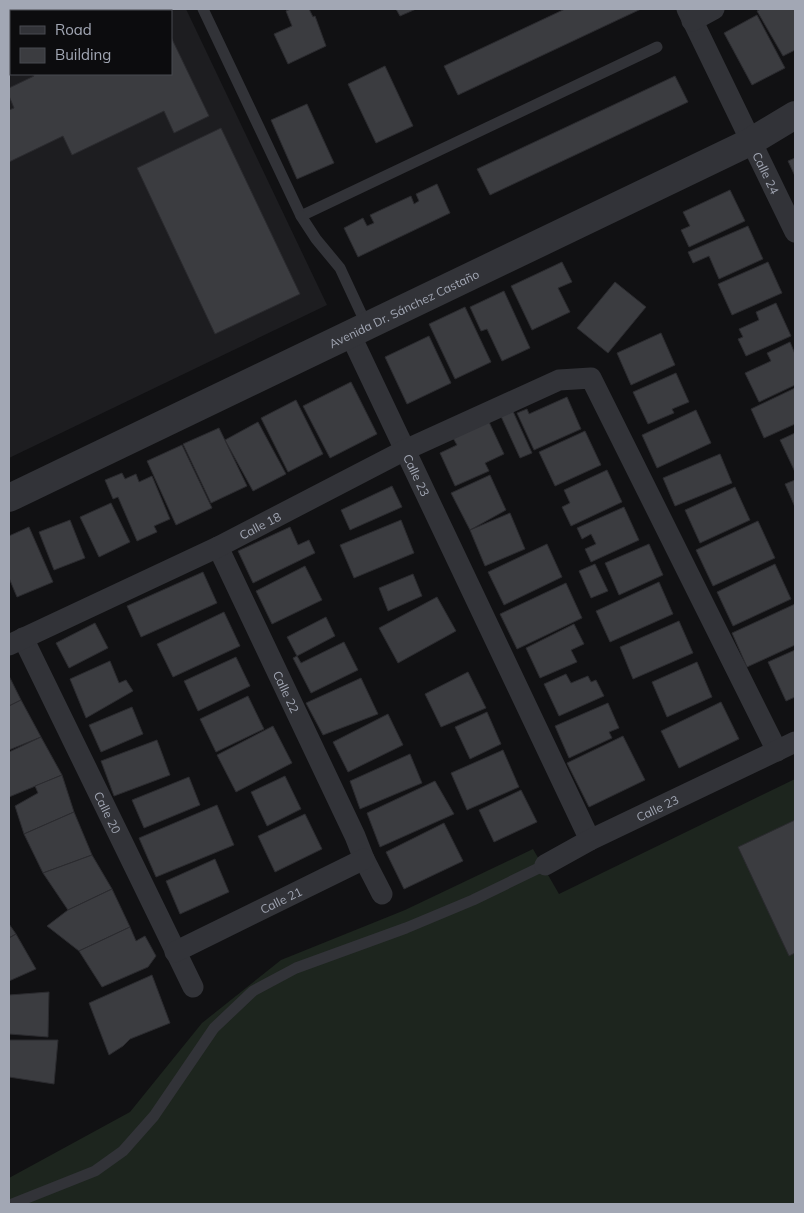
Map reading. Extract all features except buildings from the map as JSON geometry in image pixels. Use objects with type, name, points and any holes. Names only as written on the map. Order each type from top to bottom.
[{"type":"street","points":[[689,15],[714,9]]},
{"type":"street","name":"Calle 24","points":[[689,15],[795,232]]},
{"type":"street","name":"Avenida Dr. Sánchez Castaño","points":[[9,498],[750,142],[795,114]]},
{"type":"street","name":"Calle 23","points":[[359,330],[405,450],[590,840],[786,747],[591,378],[560,380],[508,403]]},
{"type":"street","name":"Calle 18","points":[[16,642],[218,547],[405,450],[508,403]]},
{"type":"street","name":"Calle 22","points":[[218,547],[355,836],[364,859]]},
{"type":"street","name":"Calle 20","points":[[16,642],[193,987]]},
{"type":"street","points":[[545,865],[590,840]]},
{"type":"street","points":[[364,859],[382,894]]},
{"type":"street","name":"Calle 21","points":[[175,952],[364,859]]},
{"type":"lane","points":[[203,9],[301,216],[316,239],[340,268],[359,330]]},
{"type":"lane","points":[[301,216],[657,47]]},
{"type":"lane","points":[[12,1204],[95,1171],[122,1152],[154,1116],[214,1028],[253,991],[296,968],[406,928],[473,900],[545,865]]},
{"type":"shaded area","points":[[9,9],[186,9],[327,305],[9,458]]},
{"type":"shaded area","points":[[795,779],[795,1204],[9,1204],[9,1178],[130,1112],[202,1023],[281,960],[405,910],[533,849],[559,894]]}]
